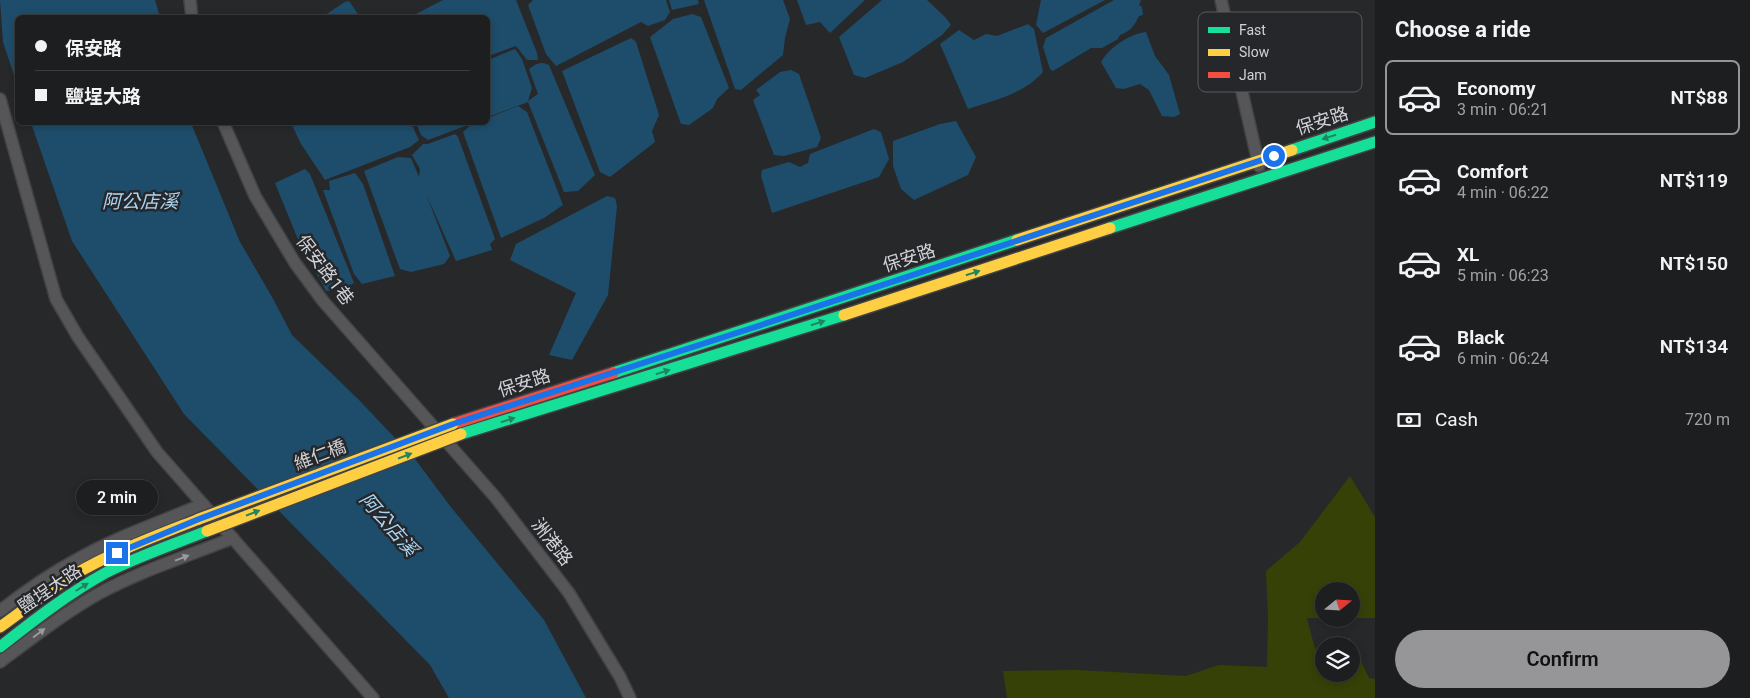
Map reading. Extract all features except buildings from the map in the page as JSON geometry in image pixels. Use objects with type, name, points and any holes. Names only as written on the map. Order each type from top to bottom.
[{"type":"main road","name":"保安路","points":[[453,424],[752,328],[1375,122]]},
{"type":"main road","name":"保安路","points":[[461,434],[757,343],[1375,142]]},
{"type":"main road","name":"維仁橋","points":[[199,519],[453,424]]},
{"type":"main road","name":"維仁橋","points":[[207,531],[461,434]]},
{"type":"main road","name":"鹽埕大路","points":[[0,628],[56,585],[102,560],[199,519]]},
{"type":"main road","name":"鹽埕大路","points":[[0,647],[46,610],[96,579],[142,557],[207,531]]},
{"type":"street","points":[[190,0],[192,15]]},
{"type":"street","points":[[1242,92],[1257,161],[1264,178]]},
{"type":"street","points":[[0,99],[56,299],[78,337],[157,452],[373,698]]},
{"type":"street","name":"保安路1巷","points":[[224,125],[254,196],[295,262],[324,301],[428,420]]},
{"type":"street","name":"洲港路","points":[[428,420],[496,498],[569,593],[620,677],[630,698]]},
{"type":"street","points":[[0,611],[27,590],[78,559],[126,536],[203,504]]},
{"type":"street","points":[[0,662],[62,616],[99,594],[141,574],[233,538]]},
{"type":"green space","points":[[1350,476],[1375,517],[1375,618],[1360,618],[1360,582],[1315,582],[1315,618],[1307,618],[1315,649],[1315,682],[1360,682],[1360,659],[1369,678],[1375,679],[1375,698],[1007,698],[1003,671],[1078,670],[1186,676],[1219,665],[1267,667],[1268,617],[1266,571],[1300,542]]},
{"type":"water","points":[[0,0],[155,0],[159,15],[15,15],[15,78],[3,42]]},
{"type":"water","points":[[443,0],[516,0],[538,60],[527,60],[516,46],[490,55],[490,15],[414,15]]},
{"type":"water","points":[[533,0],[666,0],[670,12],[665,20],[648,26],[641,22],[556,66],[546,54],[528,5]]},
{"type":"water","points":[[669,0],[698,0],[699,4],[672,10]]},
{"type":"water","points":[[704,0],[783,0],[790,19],[783,55],[741,90],[735,89]]},
{"type":"water","points":[[797,0],[865,0],[830,33],[820,22],[806,25]]},
{"type":"water","points":[[882,0],[927,0],[951,25],[942,35],[903,62],[865,78],[854,75],[839,37]]},
{"type":"water","points":[[1041,0],[1105,0],[1043,33],[1036,25]]},
{"type":"water","points":[[1114,0],[1141,0],[1139,5],[1142,7],[1143,15],[1139,16],[1132,28],[1120,35],[1118,39],[1102,48],[1091,48],[1053,71],[1050,69],[1043,47],[1046,38]]},
{"type":"water","points":[[349,1],[359,15],[325,15]]},
{"type":"water","points":[[692,14],[701,17],[729,88],[717,99],[713,108],[689,125],[681,124],[650,37],[673,19]]},
{"type":"water","points":[[1028,24],[1034,29],[1043,72],[1035,80],[1018,91],[968,109],[940,44],[959,30],[974,40],[986,34],[997,36]]},
{"type":"water","points":[[1146,32],[1155,56],[1169,75],[1180,114],[1174,117],[1162,116],[1149,90],[1140,84],[1124,89],[1116,88],[1101,62],[1109,51],[1120,42],[1133,35]]},
{"type":"water","points":[[631,38],[636,42],[659,115],[652,131],[655,142],[610,177],[600,172],[562,71]]},
{"type":"water","points":[[515,49],[522,59],[532,88],[528,101],[538,94],[529,69],[539,63],[549,65],[595,175],[578,191],[564,192],[528,102],[490,116],[490,59]]},
{"type":"water","points":[[791,70],[799,74],[821,138],[817,147],[784,156],[774,155],[753,100],[760,95],[756,90],[780,72]]},
{"type":"water","points":[[518,106],[527,112],[563,205],[544,218],[501,238],[463,132],[472,125],[490,125],[490,117]]},
{"type":"water","points":[[956,121],[976,157],[968,175],[914,200],[901,189],[893,166],[893,141],[940,124]]},
{"type":"water","name":"阿公店溪","points":[[32,125],[192,125],[240,242],[292,335],[359,400],[415,459],[450,506],[544,620],[586,698],[449,698],[430,665],[184,414],[72,241]]},
{"type":"water","points":[[292,125],[412,125],[419,140],[410,147],[325,180],[301,144]]},
{"type":"water","points":[[417,125],[468,125],[428,140],[421,135]]},
{"type":"water","points":[[874,129],[881,132],[889,159],[879,177],[772,213],[761,176],[762,170],[789,162],[800,167],[808,163],[810,154]]},
{"type":"water","points":[[455,134],[458,137],[495,239],[490,244],[492,250],[456,261],[426,194],[450,256],[444,264],[411,272],[400,269],[364,171],[398,157],[411,158],[419,177],[420,169],[412,155],[423,144]]},
{"type":"water","points":[[305,169],[310,174],[354,283],[341,290],[326,291],[297,237],[275,183]]},
{"type":"water","points":[[355,173],[363,184],[395,276],[362,284],[354,274],[323,190],[330,190],[329,181]]},
{"type":"water","points":[[607,196],[615,198],[617,206],[608,295],[572,360],[549,355],[576,293],[510,260],[516,244]]},
{"type":"traffic: fast","points":[[1292,150],[1375,122]]},
{"type":"traffic: fast","points":[[1110,228],[1375,142]]},
{"type":"traffic: fast","points":[[613,373],[1017,240]]},
{"type":"traffic: fast","points":[[461,434],[844,315]]},
{"type":"traffic: fast","points":[[0,647],[65,598],[107,572],[144,555],[207,531]]},
{"type":"traffic: slow","points":[[1017,240],[1292,150]]},
{"type":"traffic: slow","points":[[844,315],[1110,228]]},
{"type":"traffic: slow","points":[[199,519],[453,424]]},
{"type":"traffic: slow","points":[[207,531],[461,434]]},
{"type":"traffic: slow","points":[[0,627],[87,567],[134,545],[199,519]]},
{"type":"traffic: jam","points":[[453,424],[613,373]]},
{"type":"route","points":[[117,553],[199,519],[453,424],[752,328],[1274,156]]}]
